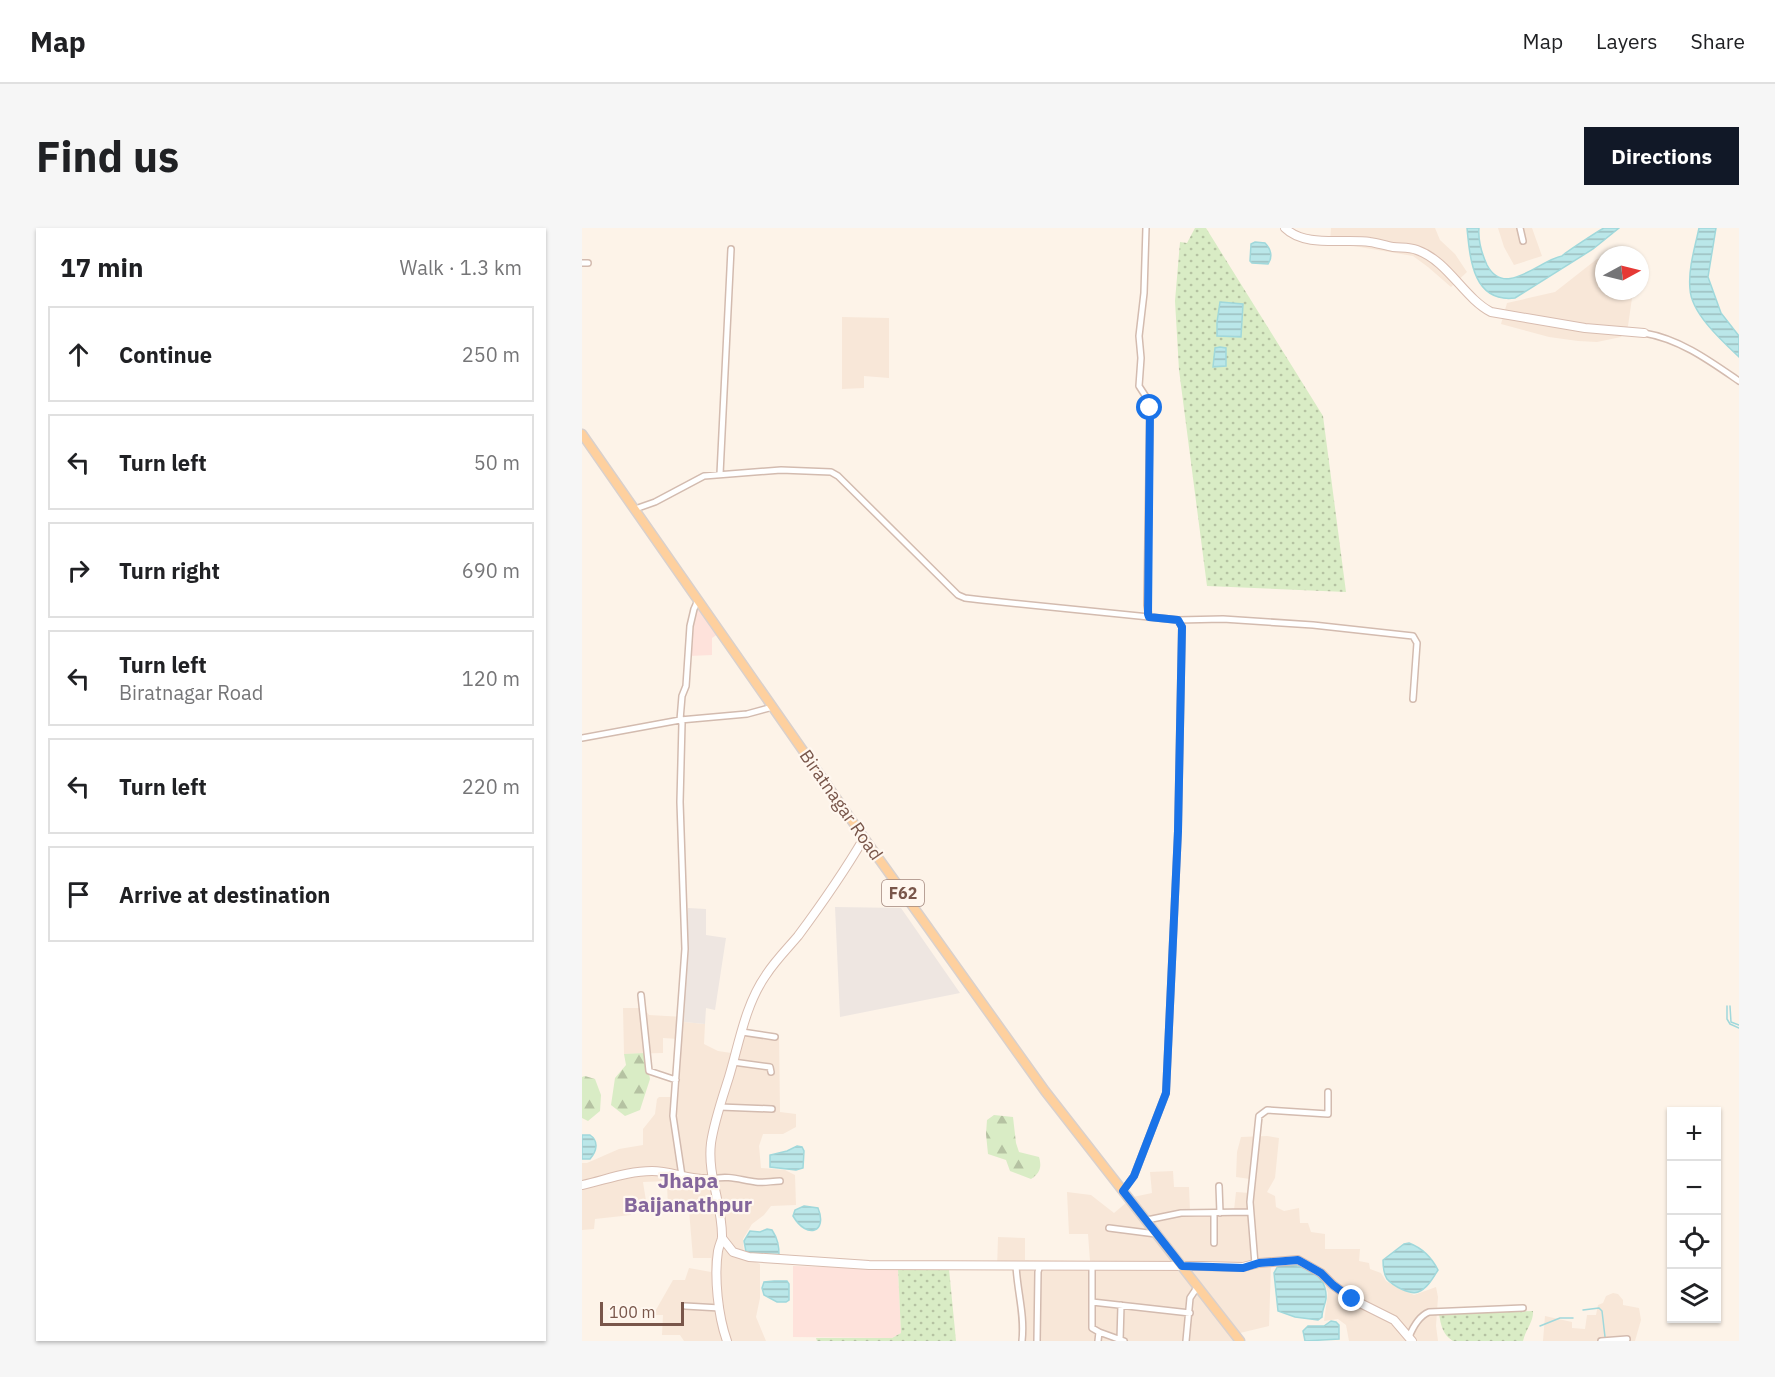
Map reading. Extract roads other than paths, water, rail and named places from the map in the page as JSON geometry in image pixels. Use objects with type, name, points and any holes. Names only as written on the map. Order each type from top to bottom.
[{"type":"main road","name":"Biratnagar Road","points":[[582,434],[864,838],[1045,1091],[1240,1341]]},
{"type":"street","points":[[1146,228],[1144,293],[1139,336],[1141,358],[1139,386],[1150,403],[1147,604],[1149,617]]},
{"type":"street","points":[[1285,228],[1297,237],[1344,243],[1370,242],[1416,249],[1450,273],[1481,306],[1491,312],[1585,328],[1662,336],[1696,353],[1739,381]]},
{"type":"street","points":[[1520,228],[1523,241]]},
{"type":"street","points":[[720,474],[731,249]]},
{"type":"street","points":[[635,509],[663,498],[704,476],[781,470],[831,472],[838,476],[952,590],[964,598],[1178,620],[1223,619],[1313,625],[1413,636],[1417,643],[1413,699]]},
{"type":"street","points":[[682,1176],[673,1116],[686,950],[680,802],[682,723],[680,720],[682,696],[686,686],[690,626],[698,600]]},
{"type":"street","points":[[1123,1191],[1134,1176],[1166,1093],[1167,1083],[1178,831],[1182,627],[1178,620]]},
{"type":"street","points":[[582,738],[680,720],[747,714],[773,707]]},
{"type":"street","points":[[727,1341],[720,1308],[718,1251],[722,1239],[718,1200],[712,1179],[711,1143],[720,1107],[754,996],[766,975],[797,938],[821,904],[864,838]]},
{"type":"street","points":[[641,995],[649,1071],[676,1080]]},
{"type":"street","points":[[742,1032],[775,1037]]},
{"type":"street","points":[[733,1062],[770,1067],[771,1072]]},
{"type":"street","points":[[1255,1264],[1250,1212],[1259,1116],[1267,1110],[1328,1114],[1328,1092]]},
{"type":"street","points":[[720,1107],[772,1109]]},
{"type":"street","points":[[582,1185],[638,1172],[654,1171],[699,1180],[723,1176],[758,1182],[780,1181]]},
{"type":"street","points":[[1215,1243],[1219,1186]]},
{"type":"street","points":[[1146,1220],[1181,1213],[1250,1212]]},
{"type":"street","points":[[1109,1228],[1157,1234]]},
{"type":"street","points":[[722,1239],[733,1252]]},
{"type":"street","points":[[718,1251],[763,1259],[818,1263],[1243,1268],[1255,1264],[1298,1260],[1321,1273],[1352,1299],[1394,1320],[1411,1339]]},
{"type":"street","points":[[1016,1265],[1018,1287],[1022,1299],[1023,1341]]},
{"type":"street","points":[[1037,1341],[1040,1265]]},
{"type":"street","points":[[1092,1266],[1092,1328],[1122,1340],[1121,1305]]},
{"type":"street","points":[[1186,1341],[1190,1298],[1198,1286]]},
{"type":"street","points":[[1092,1302],[1190,1313]]},
{"type":"street","points":[[685,1306],[720,1308]]},
{"type":"street","points":[[1411,1339],[1415,1324],[1429,1312],[1522,1308]]},
{"type":"street","points":[[1098,1341],[1099,1332]]},
{"type":"street","points":[[1600,1341],[1627,1339]]},
{"type":"water","points":[[1467,228],[1479,228],[1481,247],[1487,265],[1494,275],[1513,278],[1562,256],[1604,228],[1619,228],[1593,249],[1515,298],[1501,298],[1490,294],[1482,286],[1472,265]]},
{"type":"water","points":[[1699,228],[1716,228],[1708,277],[1721,313],[1739,336],[1739,357],[1701,317],[1692,298],[1690,274]]},
{"type":"water","points":[[1265,243],[1269,248],[1271,256],[1268,264],[1250,261],[1251,244]]},
{"type":"water","points":[[1220,302],[1243,304],[1241,337],[1217,336]]},
{"type":"water","points":[[1215,348],[1226,348],[1226,366],[1213,367]]},
{"type":"water","points":[[582,1135],[590,1135],[596,1143],[590,1159],[582,1159]]},
{"type":"water","points":[[797,1146],[802,1147],[804,1151],[803,1168],[796,1170],[770,1167],[770,1155]]},
{"type":"water","points":[[804,1206],[818,1208],[820,1223],[815,1230],[804,1228],[793,1216],[795,1210]]},
{"type":"water","points":[[767,1229],[772,1230],[776,1236],[779,1256],[746,1252],[744,1241],[750,1231],[760,1232]]},
{"type":"water","points":[[1409,1243],[1426,1254],[1438,1270],[1427,1286],[1415,1293],[1390,1282],[1383,1267],[1383,1260],[1404,1244]]},
{"type":"water","points":[[1279,1264],[1304,1268],[1318,1276],[1325,1290],[1326,1299],[1322,1317],[1318,1320],[1295,1317],[1278,1311],[1274,1273]]},
{"type":"water","points":[[787,1281],[789,1300],[777,1302],[764,1295],[762,1288],[764,1282]]},
{"type":"water","points":[[1331,1321],[1339,1325],[1339,1339],[1305,1341],[1303,1331],[1308,1326],[1324,1326]]},
{"type":"waterway","points":[[1727,1006],[1727,1019],[1730,1024],[1739,1028]]},
{"type":"waterway","points":[[1730,1006],[1731,1022],[1739,1025]]},
{"type":"waterway","points":[[1583,1310],[1599,1308],[1602,1311],[1605,1337]]},
{"type":"waterway","points":[[1540,1326],[1560,1318],[1573,1318]]},
{"type":"district","name":"Jhapa Baijanathpur","points":[[688,1193]]}]
